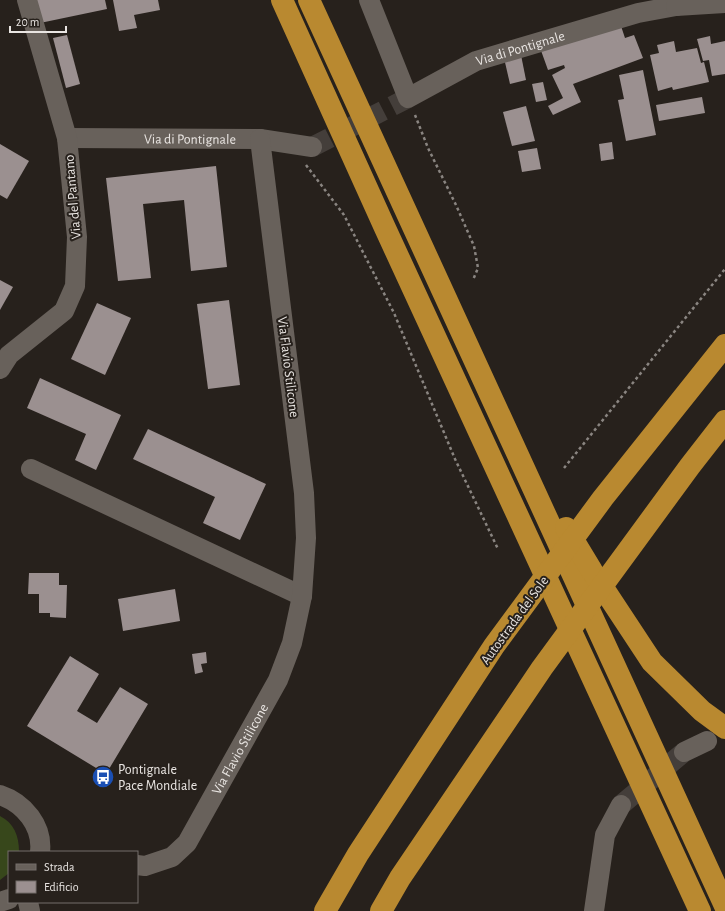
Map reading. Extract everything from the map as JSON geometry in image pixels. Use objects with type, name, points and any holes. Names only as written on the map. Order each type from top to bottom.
[{"type":"highway","points":[[282,0],[488,454],[700,911]]},
{"type":"highway","points":[[309,0],[725,906]]},
{"type":"highway","name":"Autostrada del Sole","points":[[325,911],[358,854],[494,646],[603,498],[725,345]]},
{"type":"highway","points":[[381,911],[400,878],[542,668],[685,472],[725,421]]},
{"type":"highway","points":[[509,435],[592,571],[652,662],[702,711],[725,728]]},
{"type":"street","name":"Via del Pantano","points":[[0,369],[9,355],[64,311],[75,286],[77,237],[67,138],[27,0]]},
{"type":"street","points":[[369,0],[408,98]]},
{"type":"street","name":"Via di Pontignale","points":[[408,98],[476,61],[636,6],[676,3],[725,3]]},
{"type":"street","name":"Via di Pontignale","points":[[67,138],[260,139],[312,147]]},
{"type":"street","name":"Via Flavio Stilicone","points":[[138,865],[146,866],[172,857],[187,843],[278,680],[292,643],[302,596],[306,538],[304,493],[260,139]]},
{"type":"street","points":[[31,469],[302,596]]},
{"type":"street","points":[[684,752],[707,741]]},
{"type":"street","points":[[0,795],[18,804],[28,814],[36,825],[46,851]]},
{"type":"street","points":[[594,911],[605,835],[621,805]]},
{"type":"path","points":[[408,98],[428,148],[474,246],[478,268],[473,280]]},
{"type":"path","points":[[283,142],[300,157],[344,214],[394,313],[455,459],[498,549]]},
{"type":"path","points":[[564,468],[725,269]]},
{"type":"green space","points":[[0,816],[9,822],[15,830],[19,851],[8,851],[8,874],[0,880]]},
{"type":"building","points":[[35,0],[105,0],[107,9],[40,23]]},
{"type":"building","points":[[113,0],[158,0],[160,10],[134,15],[137,28],[119,31]]},
{"type":"building","points":[[620,23],[625,38],[634,35],[643,58],[573,84],[581,102],[553,115],[548,106],[563,98],[552,75],[565,68],[564,65],[548,70],[539,45]]},
{"type":"building","points":[[67,35],[80,84],[66,88],[53,38]]},
{"type":"building","points":[[710,36],[711,44],[725,41],[725,74],[712,76],[709,60],[703,61],[697,39]]},
{"type":"building","points":[[674,41],[676,52],[697,48],[701,63],[704,62],[709,82],[673,90],[672,87],[658,91],[650,55],[659,53],[657,45]]},
{"type":"building","points":[[521,55],[526,80],[510,84],[504,58]]},
{"type":"building","points":[[643,70],[656,135],[626,141],[618,100],[624,99],[619,75]]},
{"type":"building","points":[[543,82],[547,100],[536,102],[532,84]]},
{"type":"building","points":[[702,97],[705,113],[659,121],[656,105]]},
{"type":"building","points":[[526,106],[535,141],[512,146],[503,112]]},
{"type":"building","points":[[612,142],[614,159],[601,161],[599,144]]},
{"type":"building","points":[[0,144],[29,161],[7,199],[0,195]]},
{"type":"building","points":[[537,148],[541,169],[522,172],[518,151]]},
{"type":"building","points":[[216,166],[227,267],[191,271],[184,200],[143,204],[151,278],[118,281],[106,178]]},
{"type":"building","points":[[0,280],[13,287],[0,310]]},
{"type":"building","points":[[229,300],[240,385],[208,389],[197,304]]},
{"type":"building","points":[[97,303],[131,318],[105,375],[71,359]]},
{"type":"building","points":[[40,378],[121,415],[96,470],[75,460],[86,434],[27,408]]},
{"type":"building","points":[[148,429],[266,484],[240,540],[203,523],[215,497],[133,459]]},
{"type":"building","points":[[29,573],[59,573],[59,585],[67,585],[66,618],[50,617],[50,613],[39,613],[39,594],[28,594]]},
{"type":"building","points":[[175,589],[180,621],[123,631],[118,599]]},
{"type":"building","points":[[206,652],[207,663],[201,664],[203,672],[195,674],[192,654]]},
{"type":"building","points":[[70,656],[99,674],[77,711],[97,723],[120,687],[148,704],[106,774],[27,726]]},
{"type":"tunnel","points":[[312,147],[408,98]]},
{"type":"tunnel","points":[[621,805],[684,752]]},
{"type":"place","name":"Pontignale Pace Mondiale","points":[[103,777]]}]
